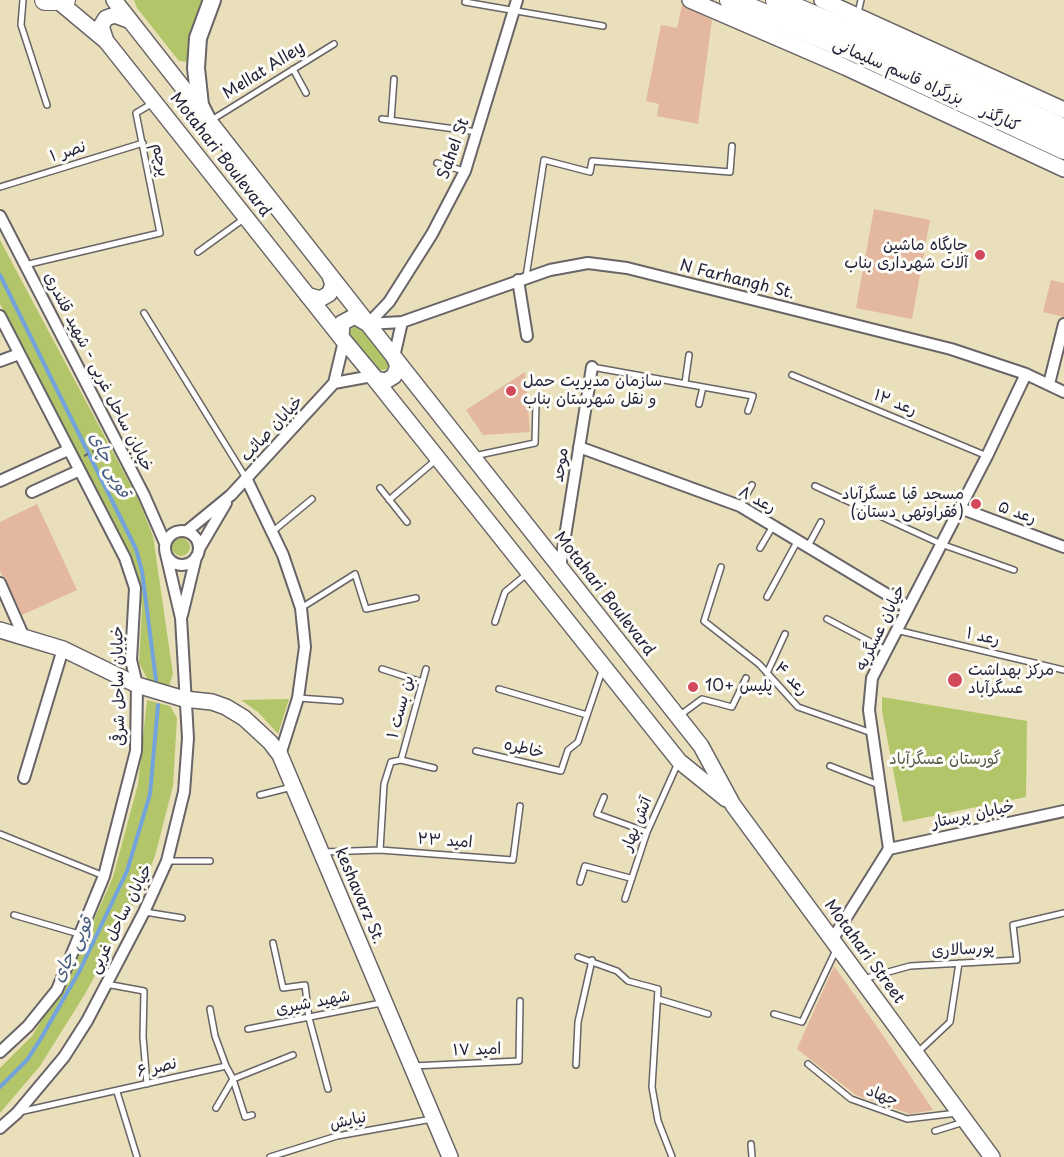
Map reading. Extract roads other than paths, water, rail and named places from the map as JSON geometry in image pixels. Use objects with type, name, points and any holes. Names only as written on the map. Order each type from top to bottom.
[{"type":"highway","name":"بزرگراه قاسم سلیمانی","points":[[730,0],[851,50],[1064,148]]},
{"type":"highway","points":[[776,0],[856,33],[1064,129]]},
{"type":"main road","name":"Motahari Boulevard","points":[[56,0],[106,40],[372,376]]},
{"type":"main road","name":"Motahari Boulevard","points":[[114,0],[678,717],[733,805]]},
{"type":"main road","points":[[208,122],[200,105],[196,68],[198,38],[212,0]]},
{"type":"main road","name":"کنارگذر","points":[[690,0],[845,67],[1064,169]]},
{"type":"main road","name":"کنارگذر","points":[[822,0],[1064,110]]},
{"type":"main road","points":[[106,40],[101,31],[106,18],[115,15],[128,20]]},
{"type":"main road","points":[[307,295],[320,298],[329,294],[333,285],[330,276]]},
{"type":"main road","points":[[344,341],[340,332],[346,319],[360,317],[368,324]]},
{"type":"main road","points":[[372,376],[381,381],[394,375],[398,366],[394,357]]},
{"type":"main road","points":[[372,376],[674,756],[733,805]]},
{"type":"main road","points":[[406,418],[403,409],[410,397],[420,395],[428,400]]},
{"type":"main road","points":[[0,630],[23,635],[63,649],[137,685]]},
{"type":"main road","name":"keshavarz St.","points":[[137,685],[184,699],[212,702],[234,711],[262,733],[280,755],[450,1157]]},
{"type":"main road","points":[[674,756],[690,751],[694,742],[690,733]]},
{"type":"main road","name":"Motahari Street","points":[[733,805],[992,1157]]},
{"type":"street","name":"Sahel St","points":[[368,324],[395,292],[432,234],[465,171],[515,5]]},
{"type":"street","name":"خیابان ساحل غربی - شهید قلندری","points":[[0,216],[116,440],[166,549]]},
{"type":"street","name":"N Farhangh St.","points":[[368,324],[402,322],[550,270],[588,263],[627,268],[951,349],[1026,374],[1064,392]]},
{"type":"street","points":[[522,279],[527,336]]},
{"type":"street","name":"خیابان ساحل شرقی","points":[[0,316],[125,558],[135,588],[131,660],[137,685],[135,751],[104,876],[57,990],[28,1026],[1,1051]]},
{"type":"street","points":[[394,357],[402,322]]},
{"type":"street","points":[[1049,384],[1064,324]]},
{"type":"street","name":"خیابان صائب","points":[[187,531],[231,495],[334,383],[344,341]]},
{"type":"street","points":[[0,361],[19,354]]},
{"type":"street","name":"موحد","points":[[560,568],[592,366]]},
{"type":"street","name":"خیابان عسگریه","points":[[889,849],[872,733],[870,688],[886,650],[987,456],[1026,374]]},
{"type":"street","points":[[334,383],[372,376]]},
{"type":"street","name":"رعد ۸","points":[[579,447],[740,506],[908,607]]},
{"type":"street","points":[[0,481],[68,450]]},
{"type":"street","points":[[32,492],[76,466]]},
{"type":"street","points":[[246,478],[284,555],[301,608],[306,647],[298,698],[280,755]]},
{"type":"street","name":"خیابان صائب","points":[[198,553],[231,495]]},
{"type":"street","name":"رعد ۵","points":[[960,508],[1064,547]]},
{"type":"street","points":[[187,531],[195,536],[198,553],[183,565],[173,562],[166,549],[171,534],[187,531]]},
{"type":"street","name":"خیابان ساحل غربی","points":[[0,1128],[17,1113],[63,1057],[87,1021],[144,912],[167,861],[184,792],[188,738],[181,618],[166,549]]},
{"type":"street","name":"خیابان ساحل غربی","points":[[181,618],[198,553]]},
{"type":"street","points":[[0,583],[23,635]]},
{"type":"street","points":[[24,778],[63,649]]},
{"type":"street","name":"خیابان پرستار","points":[[889,849],[1064,811]]},
{"type":"street","points":[[835,943],[889,849]]},
{"type":"lane","points":[[23,0],[21,25],[47,105]]},
{"type":"lane","points":[[858,16],[861,0]]},
{"type":"lane","points":[[465,2],[515,5],[603,26]]},
{"type":"lane","name":"Mellat Alley","points":[[208,122],[333,45]]},
{"type":"lane","points":[[293,69],[306,93]]},
{"type":"lane","points":[[391,120],[394,79]]},
{"type":"lane","name":"پرچم","points":[[26,265],[160,234],[136,112],[154,102]]},
{"type":"lane","points":[[382,119],[477,132]]},
{"type":"lane","name":"نصر ۱","points":[[0,187],[143,143]]},
{"type":"lane","points":[[522,279],[544,160],[591,172],[592,160],[730,171],[732,146]]},
{"type":"lane","points":[[437,164],[465,171]]},
{"type":"lane","points":[[198,252],[246,217]]},
{"type":"lane","points":[[144,313],[246,478]]},
{"type":"lane","points":[[685,383],[689,355]]},
{"type":"lane","points":[[592,366],[753,396],[748,411]]},
{"type":"lane","name":"رعد ۱۲","points":[[792,375],[987,456]]},
{"type":"lane","points":[[699,404],[703,387]]},
{"type":"lane","points":[[472,456],[535,443],[536,403]]},
{"type":"lane","points":[[389,500],[438,458]]},
{"type":"lane","points":[[740,506],[752,485]]},
{"type":"lane","points":[[815,486],[941,544],[1014,570]]},
{"type":"lane","points":[[380,488],[407,522]]},
{"type":"lane","points":[[272,532],[312,499]]},
{"type":"lane","points":[[767,597],[803,543],[821,522]]},
{"type":"lane","points":[[760,548],[773,525]]},
{"type":"lane","name":"رعد ۴","points":[[721,567],[704,621],[766,673],[798,707],[872,733]]},
{"type":"lane","points":[[495,622],[505,592],[529,573]]},
{"type":"lane","points":[[301,608],[355,574],[366,609],[416,598]]},
{"type":"lane","points":[[827,619],[886,650]]},
{"type":"lane","name":"رعد ۱","points":[[896,630],[1064,670]]},
{"type":"lane","points":[[766,673],[785,634]]},
{"type":"lane","name":"خاطره","points":[[476,751],[561,771],[568,750],[578,742],[603,666]]},
{"type":"lane","points":[[382,669],[422,682]]},
{"type":"lane","name":"بن بست ۱","points":[[380,850],[384,784],[391,762],[401,760],[426,669]]},
{"type":"lane","points":[[678,717],[702,699],[732,707],[746,678]]},
{"type":"lane","points":[[499,689],[587,715]]},
{"type":"lane","points":[[298,698],[340,701]]},
{"type":"lane","name":"آتش بهار","points":[[625,899],[630,878],[674,756]]},
{"type":"lane","points":[[401,760],[434,768]]},
{"type":"lane","points":[[830,766],[881,786]]},
{"type":"lane","points":[[260,795],[294,787]]},
{"type":"lane","points":[[604,797],[597,814],[647,832]]},
{"type":"lane","name":"امید ۲۳","points":[[321,852],[380,850],[513,860],[520,806]]},
{"type":"lane","points":[[0,834],[104,876]]},
{"type":"lane","points":[[167,861],[210,861]]},
{"type":"lane","points":[[580,882],[585,866],[630,878]]},
{"type":"lane","points":[[144,912],[182,918]]},
{"type":"lane","name":"پورسالاری","points":[[861,979],[910,966],[1017,960],[1013,926],[1064,913]]},
{"type":"lane","points":[[14,915],[80,934]]},
{"type":"lane","points":[[273,943],[283,988],[305,985],[309,1018],[328,1089]]},
{"type":"lane","points":[[774,1014],[802,1022],[835,943]]},
{"type":"lane","points":[[578,957],[592,960],[616,971],[628,981],[658,989],[652,1087],[658,1121],[672,1157]]},
{"type":"lane","points":[[576,1065],[578,1022],[592,960]]},
{"type":"lane","points":[[916,1054],[950,1022],[959,963]]},
{"type":"lane","points":[[106,984],[144,991],[143,1037],[147,1084]]},
{"type":"lane","points":[[658,999],[708,1014]]},
{"type":"lane","name":"امید ۱۷","points":[[411,1066],[519,1061],[520,1001]]},
{"type":"lane","name":"شهید شیری","points":[[248,1029],[384,1002]]},
{"type":"lane","points":[[210,1009],[215,1036],[233,1079],[244,1117],[252,1115]]},
{"type":"lane","points":[[216,1108],[233,1079],[293,1055]]},
{"type":"lane","name":"جهاد","points":[[808,1064],[851,1099],[907,1119],[962,1117]]},
{"type":"lane","name":"نصر ۶","points":[[17,1113],[226,1066]]},
{"type":"lane","points":[[117,1092],[136,1157]]},
{"type":"lane","points":[[934,1131],[962,1117]]},
{"type":"lane","name":"نیایش","points":[[270,1157],[337,1136],[434,1119]]},
{"type":"lane","points":[[751,1144],[752,1157]]},
{"type":"waterway","name":"قوبی چای","points":[[0,275],[136,549],[142,571],[156,680]]},
{"type":"waterway","name":"قوبی چای","points":[[0,1087],[27,1060],[40,1040],[80,970],[127,871],[150,794],[158,705]]},
{"type":"place","name":"جایگاه ماشین آلات شهرداری بناب","points":[[980,255]]},
{"type":"place","name":"سازمان مدیریت حمل و نقل شهرستان بناب","points":[[511,391]]},
{"type":"place","name":"مسجد قبا عسگرآباد (فقراوتهی دستان)","points":[[976,504]]},
{"type":"place","name":"مرکز بهداشت عسگرآباد","points":[[955,680]]},
{"type":"place","name":"پلیس +10","points":[[693,687]]},
{"type":"park label","name":"گورستان عسگرآباد","points":[[945,760]]}]
